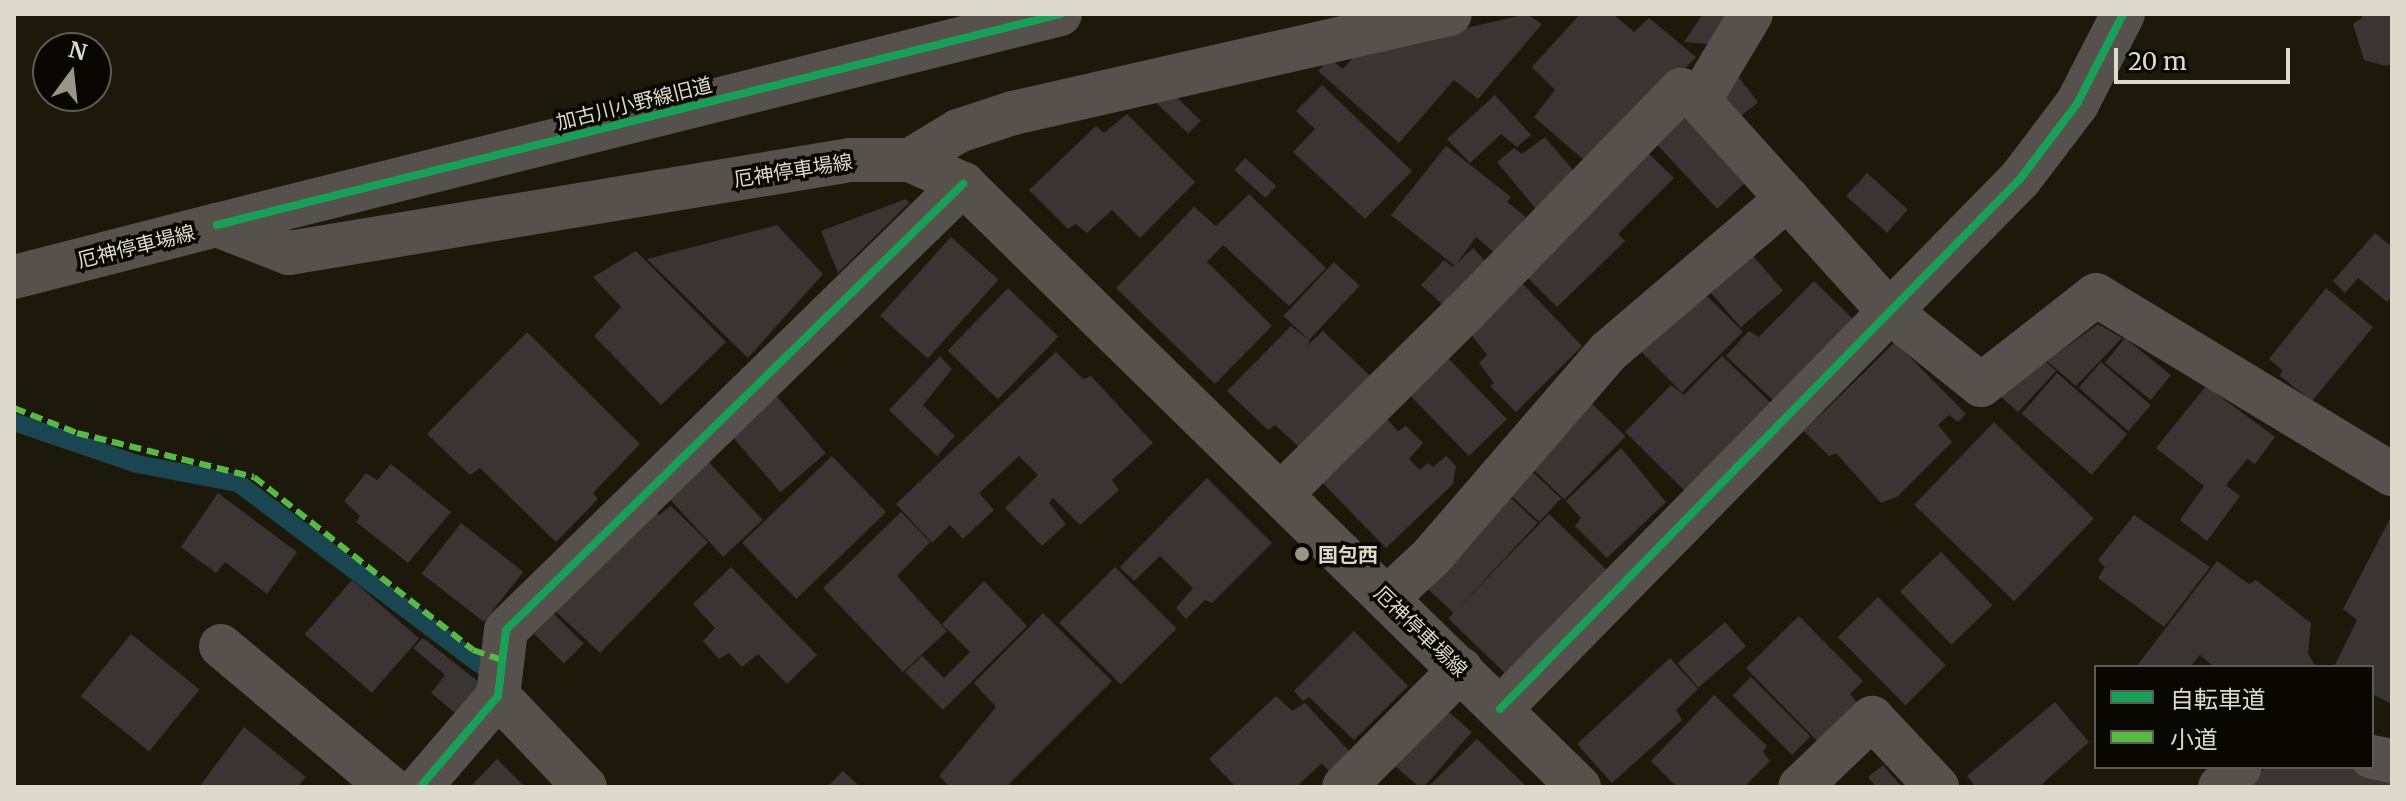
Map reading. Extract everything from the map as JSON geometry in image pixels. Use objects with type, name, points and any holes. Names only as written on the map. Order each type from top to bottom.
[{"type":"main road","name":"厄神停車場線","points":[[14,277],[217,225],[289,253],[850,160],[910,160],[963,184],[1579,787]]},
{"type":"street","name":"加古川小野線旧道","points":[[217,225],[1060,14]]},
{"type":"street","points":[[910,160],[958,131],[1013,113],[1450,14]]},
{"type":"street","points":[[1699,101],[1751,14]]},
{"type":"street","points":[[1500,709],[2020,179],[2077,104],[2123,14]]},
{"type":"street","points":[[1281,494],[1465,312],[1681,90],[1699,101],[1889,311],[1981,385],[2096,295],[2392,474]]},
{"type":"street","points":[[420,787],[498,696],[506,630],[963,184]]},
{"type":"street","points":[[1387,598],[1431,557],[1609,351],[1788,198]]},
{"type":"street","points":[[221,646],[389,787]]},
{"type":"street","points":[[1344,787],[1461,669]]},
{"type":"street","points":[[498,696],[585,787]]},
{"type":"street","points":[[1800,787],[1872,718],[1937,787]]},
{"type":"street","points":[[2220,787],[2238,769]]},
{"type":"building","points":[[1527,14],[1542,24],[1478,99],[1454,80],[1399,143],[1318,71],[1330,59],[1343,69],[1357,53]]},
{"type":"building","points":[[1580,14],[1613,14],[1634,32],[1649,18],[1696,57],[1591,166],[1534,117],[1555,90],[1532,67]]},
{"type":"building","points":[[1703,14],[1736,14],[1718,45],[1684,42]]},
{"type":"building","points":[[2361,14],[2392,14],[2392,64],[2385,66],[2364,60],[2353,24],[2362,18]]},
{"type":"building","points":[[1736,74],[1758,102],[1734,121],[1712,93]]},
{"type":"building","points":[[1322,85],[1412,171],[1365,219],[1293,152],[1315,129],[1296,111]]},
{"type":"building","points":[[1167,88],[1201,121],[1188,134],[1154,101]]},
{"type":"building","points":[[1495,95],[1531,135],[1517,147],[1501,134],[1470,163],[1447,139]]},
{"type":"building","points":[[1684,103],[1752,176],[1717,209],[1649,136]]},
{"type":"building","points":[[1127,114],[1195,182],[1140,238],[1112,210],[1087,233],[1076,224],[1068,229],[1029,190],[1096,126],[1104,133]]},
{"type":"building","points":[[1545,137],[1577,175],[1536,209],[1497,162],[1514,148],[1522,154]]},
{"type":"building","points":[[1639,144],[1674,178],[1618,234],[1625,241],[1557,307],[1516,266]]},
{"type":"building","points":[[1446,146],[1511,197],[1507,202],[1526,217],[1496,254],[1476,237],[1455,266],[1391,215]]},
{"type":"building","points":[[1245,158],[1276,186],[1266,198],[1234,170]]},
{"type":"building","points":[[1867,173],[1908,210],[1887,233],[1846,196]]},
{"type":"building","points":[[1249,194],[1326,268],[1289,306],[1223,245],[1207,262],[1272,326],[1215,384],[1116,288],[1194,207],[1216,226]]},
{"type":"building","points":[[906,199],[909,203],[838,273],[821,231]]},
{"type":"building","points":[[777,225],[823,274],[748,358],[647,259]]},
{"type":"building","points":[[2375,233],[2392,247],[2392,296],[2387,302],[2358,278],[2345,293],[2333,281]]},
{"type":"building","points":[[951,237],[999,280],[928,359],[880,316]]},
{"type":"building","points":[[1473,248],[1485,261],[1443,305],[1421,285],[1444,260],[1453,267]]},
{"type":"building","points":[[1747,249],[1783,291],[1741,327],[1705,286]]},
{"type":"building","points":[[636,251],[726,342],[661,405],[594,336],[621,307],[593,277]]},
{"type":"building","points":[[1334,262],[1360,286],[1309,340],[1284,316]]},
{"type":"building","points":[[1814,281],[1854,320],[1776,403],[1726,356],[1749,331],[1759,337]]},
{"type":"building","points":[[1521,282],[1582,346],[1516,412],[1490,386],[1494,383],[1479,363],[1487,355],[1470,333]]},
{"type":"building","points":[[1008,288],[1058,337],[998,399],[948,351]]},
{"type":"building","points":[[2326,288],[2373,327],[2312,401],[2280,376],[2282,370],[2269,359]]},
{"type":"building","points":[[1701,290],[1743,332],[1682,393],[1640,351]]},
{"type":"building","points":[[2098,324],[2122,338],[2076,386],[2047,361]]},
{"type":"building","points":[[1291,326],[1310,341],[1307,346],[1323,331],[1370,376],[1300,448],[1275,425],[1268,430],[1227,391]]},
{"type":"building","points":[[527,332],[640,444],[593,493],[598,499],[556,542],[480,468],[470,475],[427,434]]},
{"type":"building","points":[[2125,338],[2171,375],[2151,400],[2105,363]]},
{"type":"building","points":[[1895,342],[1966,414],[1958,422],[1949,415],[1938,425],[1952,442],[1898,496],[1881,503],[1836,453],[1829,456],[1804,431]]},
{"type":"building","points":[[1056,352],[1083,379],[1091,376],[1153,443],[1112,480],[1119,490],[1080,525],[1053,498],[1049,503],[1066,524],[1042,546],[1005,508],[1038,475],[1019,456],[979,493],[994,510],[963,539],[950,525],[932,543],[896,504]]},
{"type":"building","points":[[1443,353],[1507,419],[1469,456],[1405,390]]},
{"type":"building","points":[[940,356],[952,369],[923,405],[955,436],[937,456],[889,410]]},
{"type":"building","points":[[1722,356],[1771,403],[1685,491],[1625,432],[1671,385],[1684,395]]},
{"type":"building","points":[[2045,361],[2056,371],[2018,412],[1999,395]]},
{"type":"building","points":[[2101,362],[2151,405],[2129,431],[2079,388]]},
{"type":"building","points":[[2057,373],[2127,434],[2092,475],[2022,414]]},
{"type":"building","points":[[2206,386],[2275,437],[2255,464],[2247,459],[2226,485],[2240,496],[2207,541],[2180,520],[2204,486],[2156,448]]},
{"type":"building","points":[[772,391],[826,453],[781,492],[727,430]]},
{"type":"building","points":[[1586,398],[1626,436],[1564,500],[1525,461]]},
{"type":"building","points":[[1384,416],[1398,431],[1406,426],[1423,443],[1409,459],[1420,470],[1428,463],[1433,467],[1446,456],[1456,466],[1453,484],[1386,548],[1315,475]]},
{"type":"building","points":[[1994,422],[2094,519],[2014,601],[1914,505]]},
{"type":"building","points":[[1621,448],[1666,502],[1607,558],[1575,526],[1581,518],[1566,501]]},
{"type":"building","points":[[832,456],[886,512],[796,599],[742,543]]},
{"type":"building","points":[[704,457],[763,520],[723,557],[665,494]]},
{"type":"building","points":[[1523,463],[1561,498],[1539,522],[1501,486]]},
{"type":"building","points":[[391,464],[451,512],[408,563],[356,522],[360,516],[344,501],[366,473],[377,480]]},
{"type":"building","points":[[1207,478],[1272,543],[1212,603],[1205,600],[1186,619],[1176,608],[1193,588],[1160,556],[1134,581],[1120,567]]},
{"type":"building","points":[[1501,489],[1538,523],[1454,613],[1417,579]]},
{"type":"building","points":[[218,493],[297,552],[267,594],[225,562],[216,573],[181,547]]},
{"type":"building","points":[[648,505],[659,515],[671,506],[708,542],[600,653],[549,605]]},
{"type":"building","points":[[901,512],[930,542],[897,576],[947,631],[903,672],[823,588]]},
{"type":"building","points":[[1549,514],[1609,572],[1508,676],[1448,618]]},
{"type":"building","points":[[2134,515],[2210,567],[2164,627],[2098,578],[2105,567],[2098,560]]},
{"type":"building","points":[[2392,515],[2392,704],[2374,695],[2374,665],[2335,665],[2357,620],[2343,609]]},
{"type":"building","points":[[461,523],[523,572],[484,622],[422,573]]},
{"type":"building","points":[[1941,552],[1992,605],[1951,645],[1900,592]]},
{"type":"building","points":[[2217,561],[2249,584],[2256,580],[2311,623],[2308,654],[2315,665],[2212,665],[2200,655],[2192,665],[2138,665]]},
{"type":"building","points":[[731,567],[817,655],[787,684],[758,654],[742,667],[729,653],[719,659],[703,641],[715,628],[693,604]]},
{"type":"building","points":[[1115,567],[1177,629],[1121,684],[1059,623]]},
{"type":"building","points":[[352,580],[419,638],[372,693],[305,634]]},
{"type":"building","points":[[984,581],[1027,626],[943,710],[905,672],[922,656],[944,678],[970,652],[942,624]]},
{"type":"building","points":[[1878,597],[1946,665],[1906,705],[1838,637]]},
{"type":"building","points":[[1043,613],[1112,681],[1006,787],[950,787],[939,776],[996,707],[974,683]]},
{"type":"building","points":[[554,614],[584,644],[564,663],[534,634]]},
{"type":"building","points":[[1799,616],[1863,681],[1850,694],[1859,705],[1820,744],[1746,668]]},
{"type":"building","points":[[1725,622],[1746,646],[1698,687],[1677,663]]},
{"type":"building","points":[[1354,631],[1408,686],[1354,740],[1309,697],[1303,701],[1294,691]]},
{"type":"building","points":[[131,634],[199,689],[149,752],[81,696]]},
{"type":"building","points":[[423,638],[489,690],[464,720],[431,693],[445,675],[413,648]]},
{"type":"building","points":[[1670,658],[1698,689],[1676,710],[1682,720],[1612,783],[1577,744]]},
{"type":"building","points":[[1751,677],[1810,736],[1792,755],[1733,695]]},
{"type":"building","points":[[1714,695],[1767,746],[1763,752],[1770,761],[1744,787],[1677,787],[1651,761]]},
{"type":"building","points":[[1276,696],[1292,711],[1305,703],[1353,755],[1332,775],[1322,763],[1296,787],[1236,787],[1209,759]]},
{"type":"building","points":[[2055,702],[2089,742],[2042,784],[2044,787],[1976,787],[1967,776]]},
{"type":"building","points":[[1443,707],[1472,732],[1424,787],[1419,787],[1393,764]]},
{"type":"building","points":[[244,727],[306,777],[297,787],[199,787]]},
{"type":"building","points":[[1477,739],[1527,787],[1428,787]]},
{"type":"building","points":[[497,759],[525,787],[470,787]]},
{"type":"building","points":[[1883,765],[1902,787],[1876,787],[1868,777]]},
{"type":"building","points":[[2264,769],[2372,769],[2392,774],[2392,787],[2247,787]]},
{"type":"building","points":[[843,771],[857,784],[854,787],[827,787]]},
{"type":"waterway","points":[[14,422],[137,464],[238,483],[480,665]]},
{"type":"marked path","points":[[14,408],[77,433],[254,477],[473,650],[502,660]]},
{"type":"cycle path","points":[[217,225],[1060,14]]},
{"type":"cycle path","points":[[1500,709],[2020,179],[2077,104],[2123,14]]},
{"type":"cycle path","points":[[420,787],[498,696],[506,630],[963,184]]},
{"type":"place","name":"国包西","points":[[1302,554]]}]
